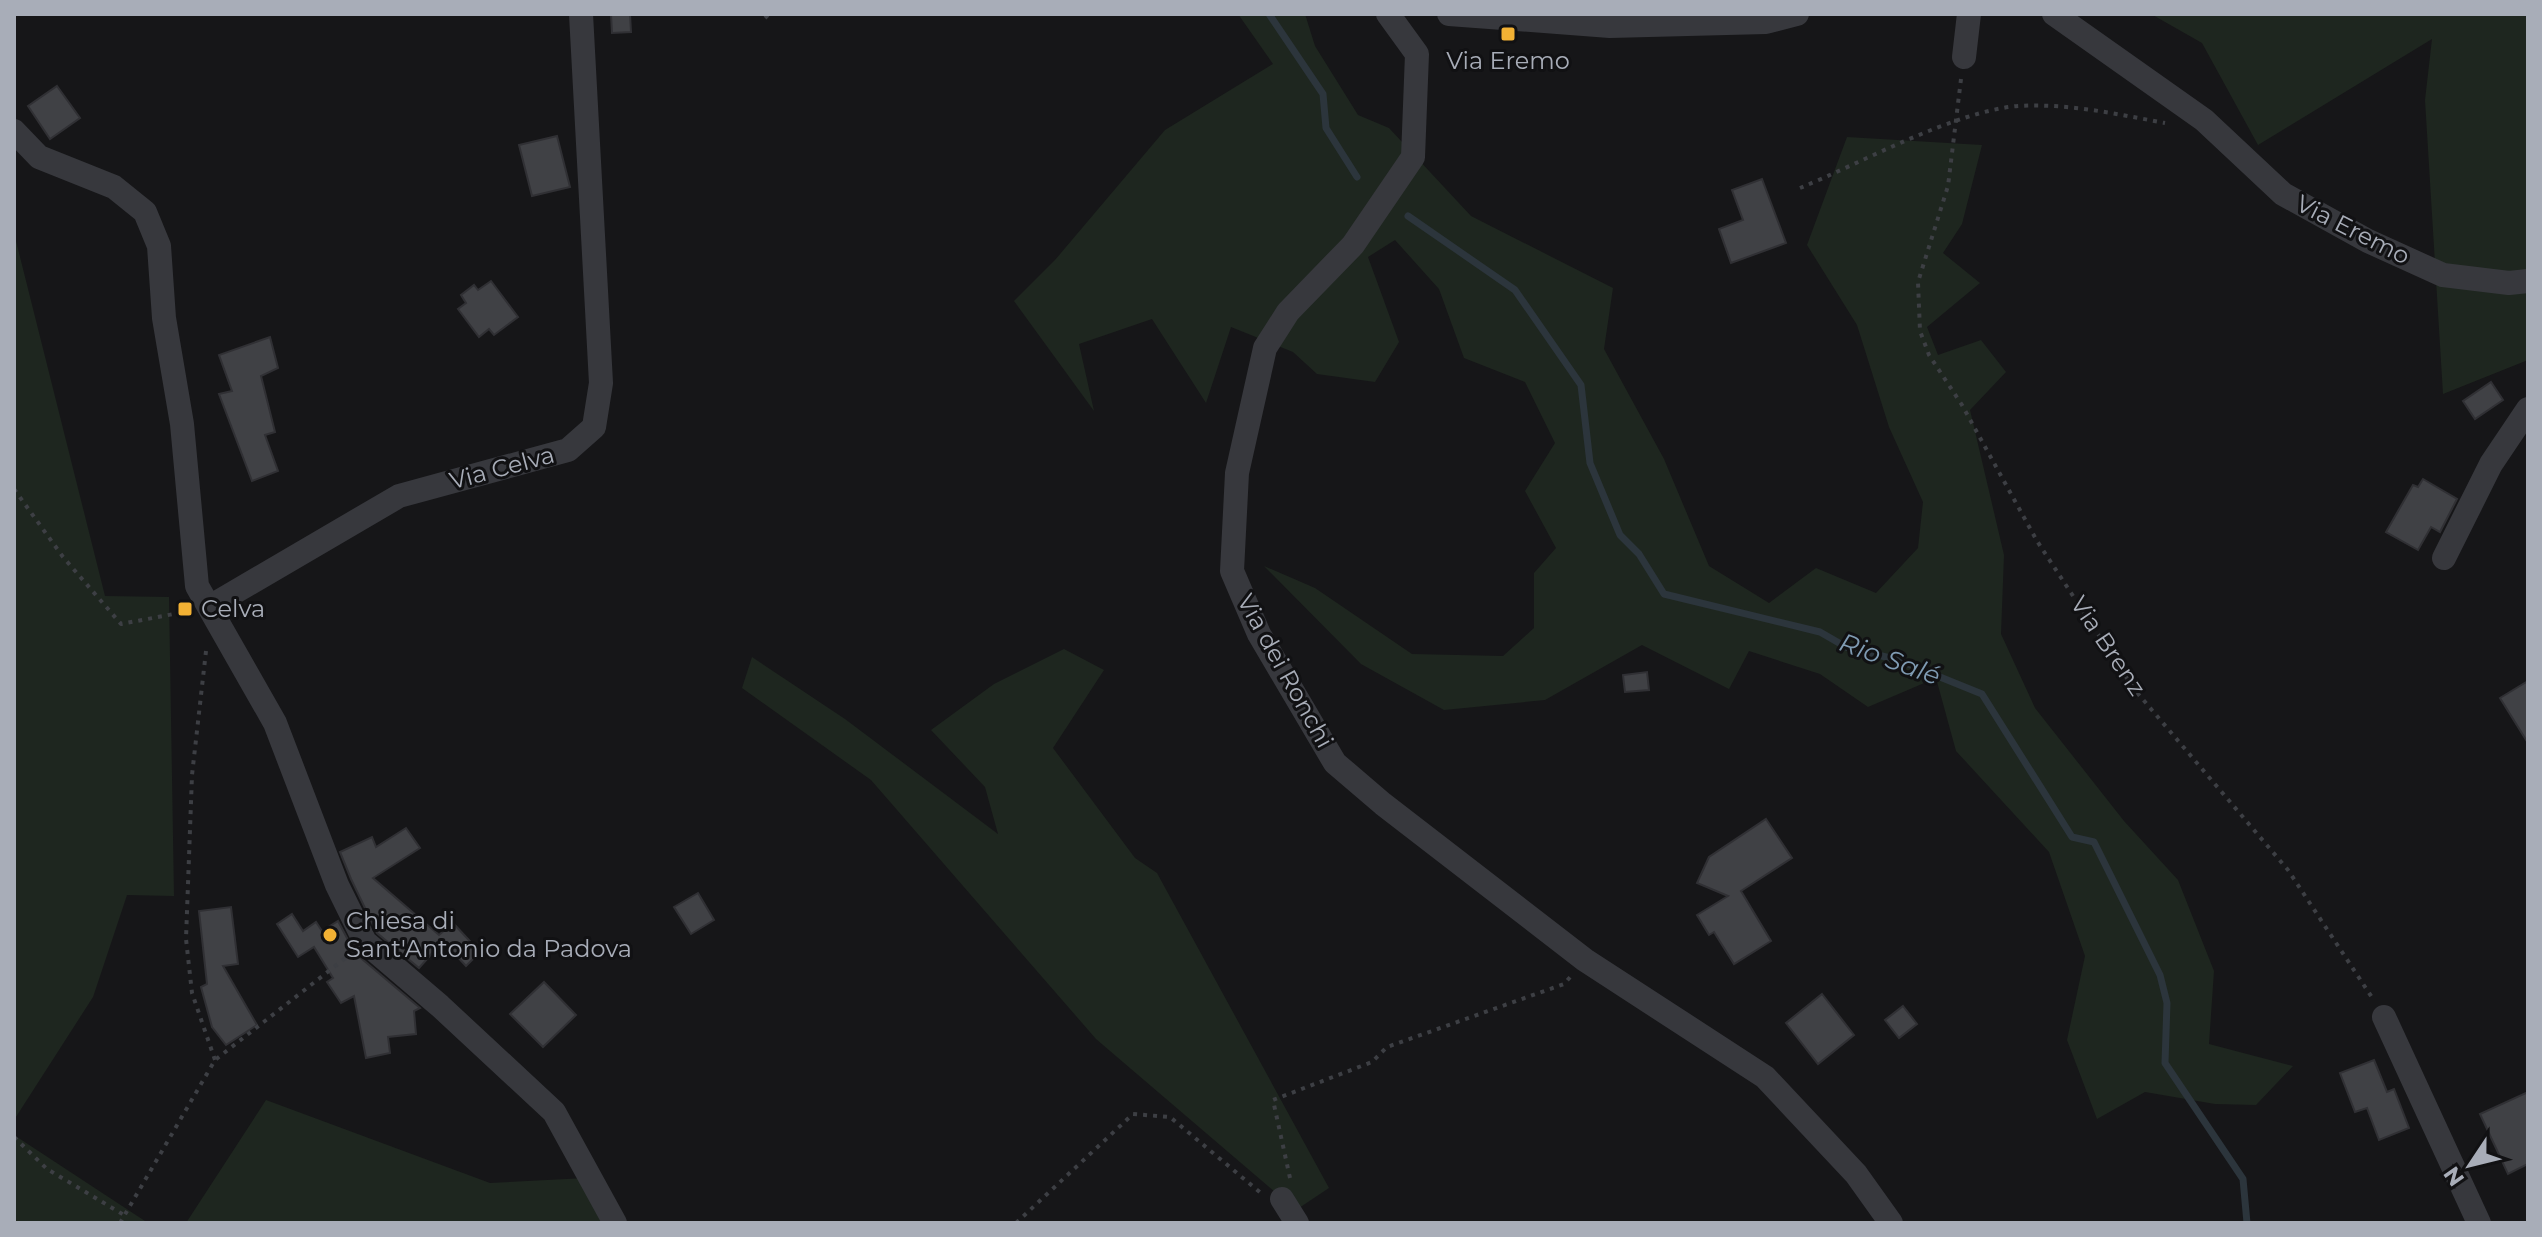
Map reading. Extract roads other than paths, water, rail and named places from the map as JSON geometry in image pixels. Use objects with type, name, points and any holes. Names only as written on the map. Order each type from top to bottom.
[{"type":"street","name":"Via Celva","points":[[211,606],[399,496],[568,450],[594,427],[601,383],[581,14]]},
{"type":"street","name":"Via dei Ronchi","points":[[1388,14],[1417,54],[1413,157],[1353,245],[1288,312],[1265,348],[1237,473],[1232,571],[1259,634],[1335,763],[1585,960],[1765,1077],[1856,1174],[1891,1223]]},
{"type":"street","points":[[1453,14],[1610,26],[1766,22],[1797,14]]},
{"type":"street","points":[[1964,57],[1969,14]]},
{"type":"street","name":"Via Eremo","points":[[2054,14],[2204,120],[2283,194],[2368,241],[2443,275],[2509,283],[2528,281]]},
{"type":"street","points":[[14,131],[39,157],[114,187],[145,212],[159,246],[164,318],[182,424],[197,586],[275,723],[337,885],[365,942],[440,1006],[554,1112],[615,1223]]},
{"type":"street","points":[[2444,558],[2491,464],[2528,409]]},
{"type":"street","points":[[2384,1017],[2479,1223]]},
{"type":"street","points":[[1282,1199],[1297,1223]]},
{"type":"waterway","name":"Rio Salé","points":[[1269,14],[1323,94],[1326,128],[1357,177]]},
{"type":"waterway","name":"Rio Salé","points":[[1408,216],[1515,290],[1581,385],[1590,463],[1620,535],[1639,554],[1664,594],[1820,632],[1846,647],[1898,660],[1982,694],[2072,837],[2094,842],[2160,975],[2167,1003],[2165,1063],[2243,1179],[2247,1223]]},
{"type":"place","name":"Via Eremo","points":[[1508,34]]},
{"type":"place","name":"Celva","points":[[185,609]]},
{"type":"place","name":"Chiesa di Sant'Antonio da Padova","points":[[330,935]]}]
